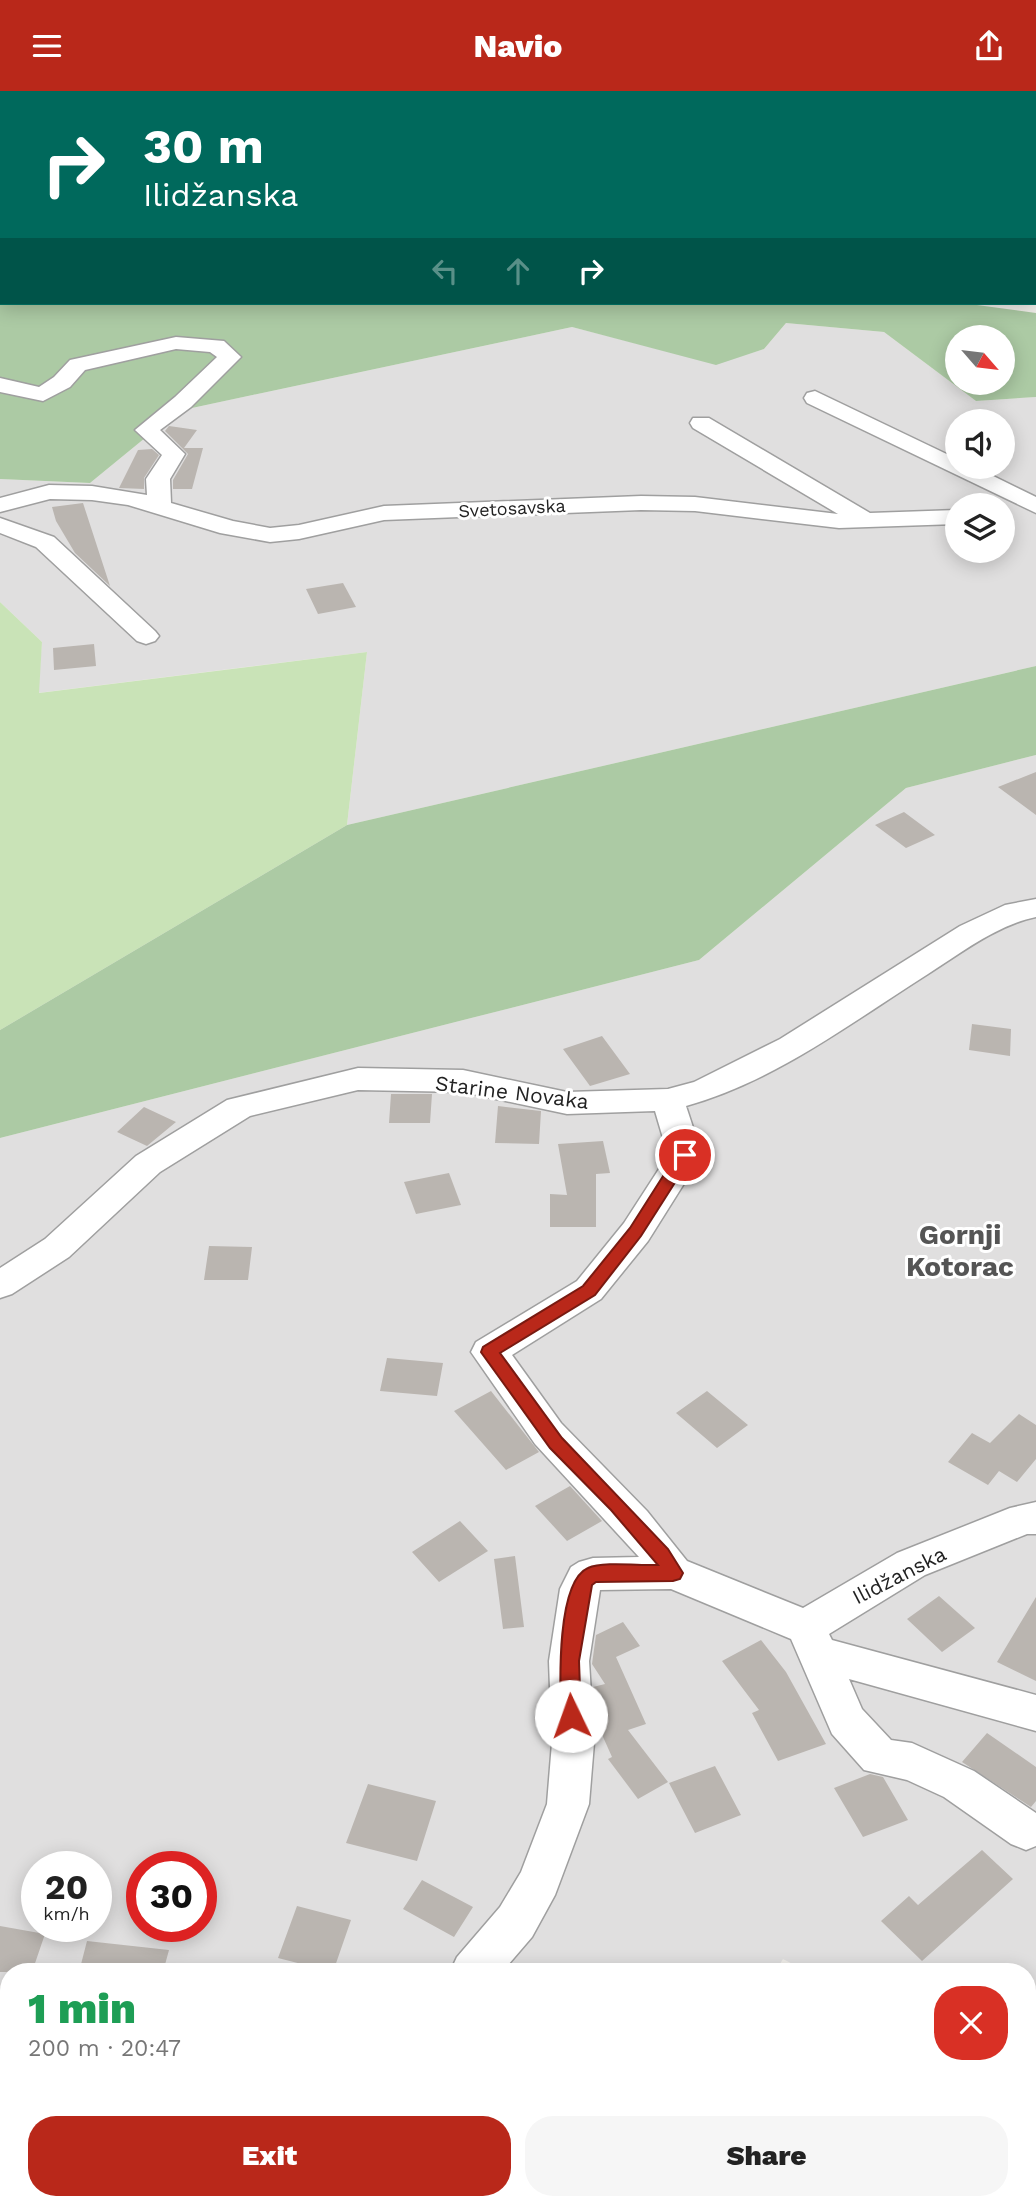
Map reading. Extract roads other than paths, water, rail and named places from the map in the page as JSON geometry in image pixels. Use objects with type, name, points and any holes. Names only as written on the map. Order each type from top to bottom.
[{"type":"street","points":[[0,385],[43,394],[62,382],[78,365],[176,343],[216,346],[230,357],[183,403],[146,430],[174,454],[158,479],[159,507]]},
{"type":"street","points":[[815,398],[1036,506]]},
{"type":"street","points":[[701,423],[869,522]]},
{"type":"street","name":"Svetosavska","points":[[0,505],[49,492],[131,498],[229,528],[270,535],[299,532],[384,513],[641,503],[695,504],[798,518],[869,522],[945,518]]},
{"type":"street","points":[[1015,516],[1036,516]]},
{"type":"street","points":[[0,526],[45,542],[146,636]]},
{"type":"street","name":"Starine Novaka","points":[[0,1285],[57,1248],[148,1164],[239,1108],[358,1079],[463,1081],[568,1103],[668,1100],[705,1090],[791,1046],[971,933],[1016,912],[1036,908]]},
{"type":"street","points":[[668,1100],[685,1155],[636,1232],[589,1290],[489,1352],[556,1443],[618,1505],[661,1554],[673,1573]]},
{"type":"street","name":"Ilidžanska","points":[[811,1640],[911,1565],[1024,1519],[1036,1518]]},
{"type":"street","points":[[481,1963],[516,1923],[539,1881],[568,1804],[573,1744],[569,1661],[580,1589],[585,1579],[593,1574],[673,1573],[811,1640],[1036,1713]]},
{"type":"street","points":[[811,1640],[848,1721],[878,1757],[912,1762],[959,1784],[1026,1830]]},
{"type":"district","name":"Gornji Kotorac","points":[[960,1250]]}]
